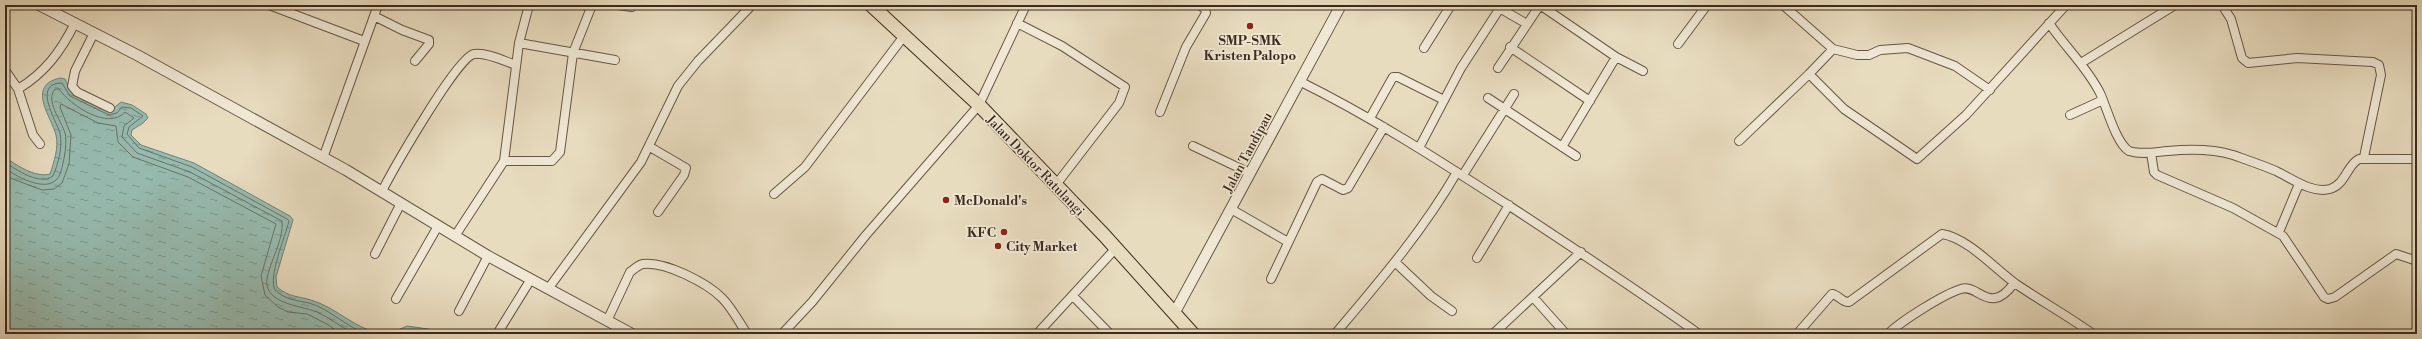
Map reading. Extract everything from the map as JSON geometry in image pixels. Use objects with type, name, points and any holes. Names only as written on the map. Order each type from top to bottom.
[{"type":"highway","name":"Jalan Doktor Ratulangi","points":[[871,5],[978,105],[1116,248],[1175,312],[1193,334]]},
{"type":"street","points":[[39,5],[94,33],[323,158],[401,202],[488,256],[632,334]]},
{"type":"street","points":[[269,5],[287,8],[364,41]]},
{"type":"street","points":[[323,158],[378,5]]},
{"type":"street","points":[[455,236],[504,161],[519,43],[529,5]]},
{"type":"street","points":[[504,161],[552,161],[560,152],[572,53],[592,5]]},
{"type":"street","points":[[618,5],[632,7]]},
{"type":"street","points":[[548,289],[631,179],[650,147],[678,86],[698,61],[752,5]]},
{"type":"street","points":[[782,334],[812,302],[866,235],[978,105],[1026,5]]},
{"type":"street","points":[[1160,112],[1186,47],[1206,13],[1200,5]]},
{"type":"street","name":"Jalan Tandipau","points":[[1175,312],[1341,5]]},
{"type":"street","points":[[1424,48],[1451,5]]},
{"type":"street","points":[[1498,68],[1510,47],[1540,5],[1616,57],[1643,71]]},
{"type":"street","points":[[1678,44],[1707,5]]},
{"type":"street","points":[[1783,5],[1833,49],[1857,55],[1869,55],[1880,50],[1908,48],[1956,66],[1990,90]]},
{"type":"street","points":[[1809,74],[1844,109],[1917,159],[1966,116],[2066,5]]},
{"type":"street","points":[[2081,63],[2176,5]]},
{"type":"street","points":[[2222,5],[2231,19],[2242,58],[2248,63],[2297,58],[2373,62],[2379,65],[2381,75],[2364,157]]},
{"type":"street","points":[[1419,148],[1461,68],[1498,7],[1527,24]]},
{"type":"street","points":[[374,16],[402,30],[429,40],[429,44],[415,61]]},
{"type":"street","points":[[18,89],[50,64],[60,50],[75,23]]},
{"type":"street","points":[[1017,23],[1062,46],[1125,87],[1119,103],[1055,186]]},
{"type":"street","points":[[2049,23],[2063,44],[2081,63],[2103,100],[2124,148],[2133,152],[2151,153],[2192,151],[2230,154],[2276,171],[2299,184],[2331,189],[2339,183],[2354,161],[2364,157],[2417,159]]},
{"type":"street","points":[[94,33],[75,71],[72,86],[77,92],[110,108]]},
{"type":"street","points":[[774,194],[805,167],[904,36]]},
{"type":"street","points":[[519,43],[615,60]]},
{"type":"street","points":[[1510,47],[1590,101]]},
{"type":"street","points":[[1738,141],[1809,74],[1833,49]]},
{"type":"street","points":[[382,191],[446,86],[467,57],[474,54],[482,54],[516,65]]},
{"type":"street","points":[[1562,147],[1616,57]]},
{"type":"street","points":[[5,70],[18,89],[33,135],[40,144]]},
{"type":"street","points":[[1370,118],[1393,77],[1398,77],[1444,100]]},
{"type":"street","points":[[1299,81],[1370,118],[1419,148],[1581,252],[1699,334]]},
{"type":"street","points":[[1335,334],[1395,262],[1460,174],[1505,110],[1514,94]]},
{"type":"street","points":[[1488,98],[1576,156]]},
{"type":"street","points":[[2070,115],[2103,100]]},
{"type":"street","points":[[1271,278],[1317,182],[1322,179],[1338,188],[1346,189],[1384,127]]},
{"type":"street","points":[[1193,146],[1250,173]]},
{"type":"street","points":[[650,147],[686,168],[684,175],[658,212]]},
{"type":"street","points":[[2151,153],[2154,172],[2157,175],[2233,208],[2279,232],[2287,241],[2324,297],[2328,299],[2335,298],[2396,254],[2417,261]]},
{"type":"street","points":[[2279,232],[2299,184]]},
{"type":"street","points":[[375,254],[401,202]]},
{"type":"street","points":[[1477,258],[1509,205]]},
{"type":"street","points":[[1231,209],[1288,242]]},
{"type":"street","points":[[396,299],[438,226]]},
{"type":"street","points":[[1797,334],[1832,294],[1836,295],[1844,302],[1849,302],[1942,234],[1956,239],[1987,260],[2014,282],[2093,334]]},
{"type":"street","points":[[1037,334],[1116,248]]},
{"type":"street","points":[[1493,334],[1581,252]]},
{"type":"street","points":[[459,311],[488,256]]},
{"type":"street","points":[[1395,262],[1431,296],[1452,311]]},
{"type":"street","points":[[607,321],[630,272],[637,266],[644,264],[674,271],[713,289],[724,299],[747,334]]},
{"type":"street","points":[[497,334],[531,279]]},
{"type":"street","points":[[1888,334],[1922,310],[1961,289],[1971,288],[1983,297],[1991,299],[2008,290],[2014,282]]},
{"type":"street","points":[[1073,296],[1110,334]]},
{"type":"street","points":[[1533,297],[1566,334]]},
{"type":"water","points":[[60,78],[65,79],[68,86],[78,96],[96,106],[110,111],[121,102],[132,105],[146,114],[148,118],[132,130],[131,135],[141,145],[194,163],[290,216],[293,220],[276,277],[277,287],[289,294],[311,300],[330,308],[364,328],[384,334],[5,334],[5,157],[20,167],[32,172],[44,175],[50,174],[56,154],[57,140],[43,102],[42,95],[44,88],[50,82]]},
{"type":"water","points":[[407,326],[428,329],[442,334],[389,334]]},
{"type":"place","name":"SMP-SMK Kristen Palopo","points":[[1250,26]]},
{"type":"place","name":"McDonald's","points":[[946,200]]},
{"type":"place","name":"KFC","points":[[1004,232]]},
{"type":"place","name":"City Market","points":[[998,246]]}]
